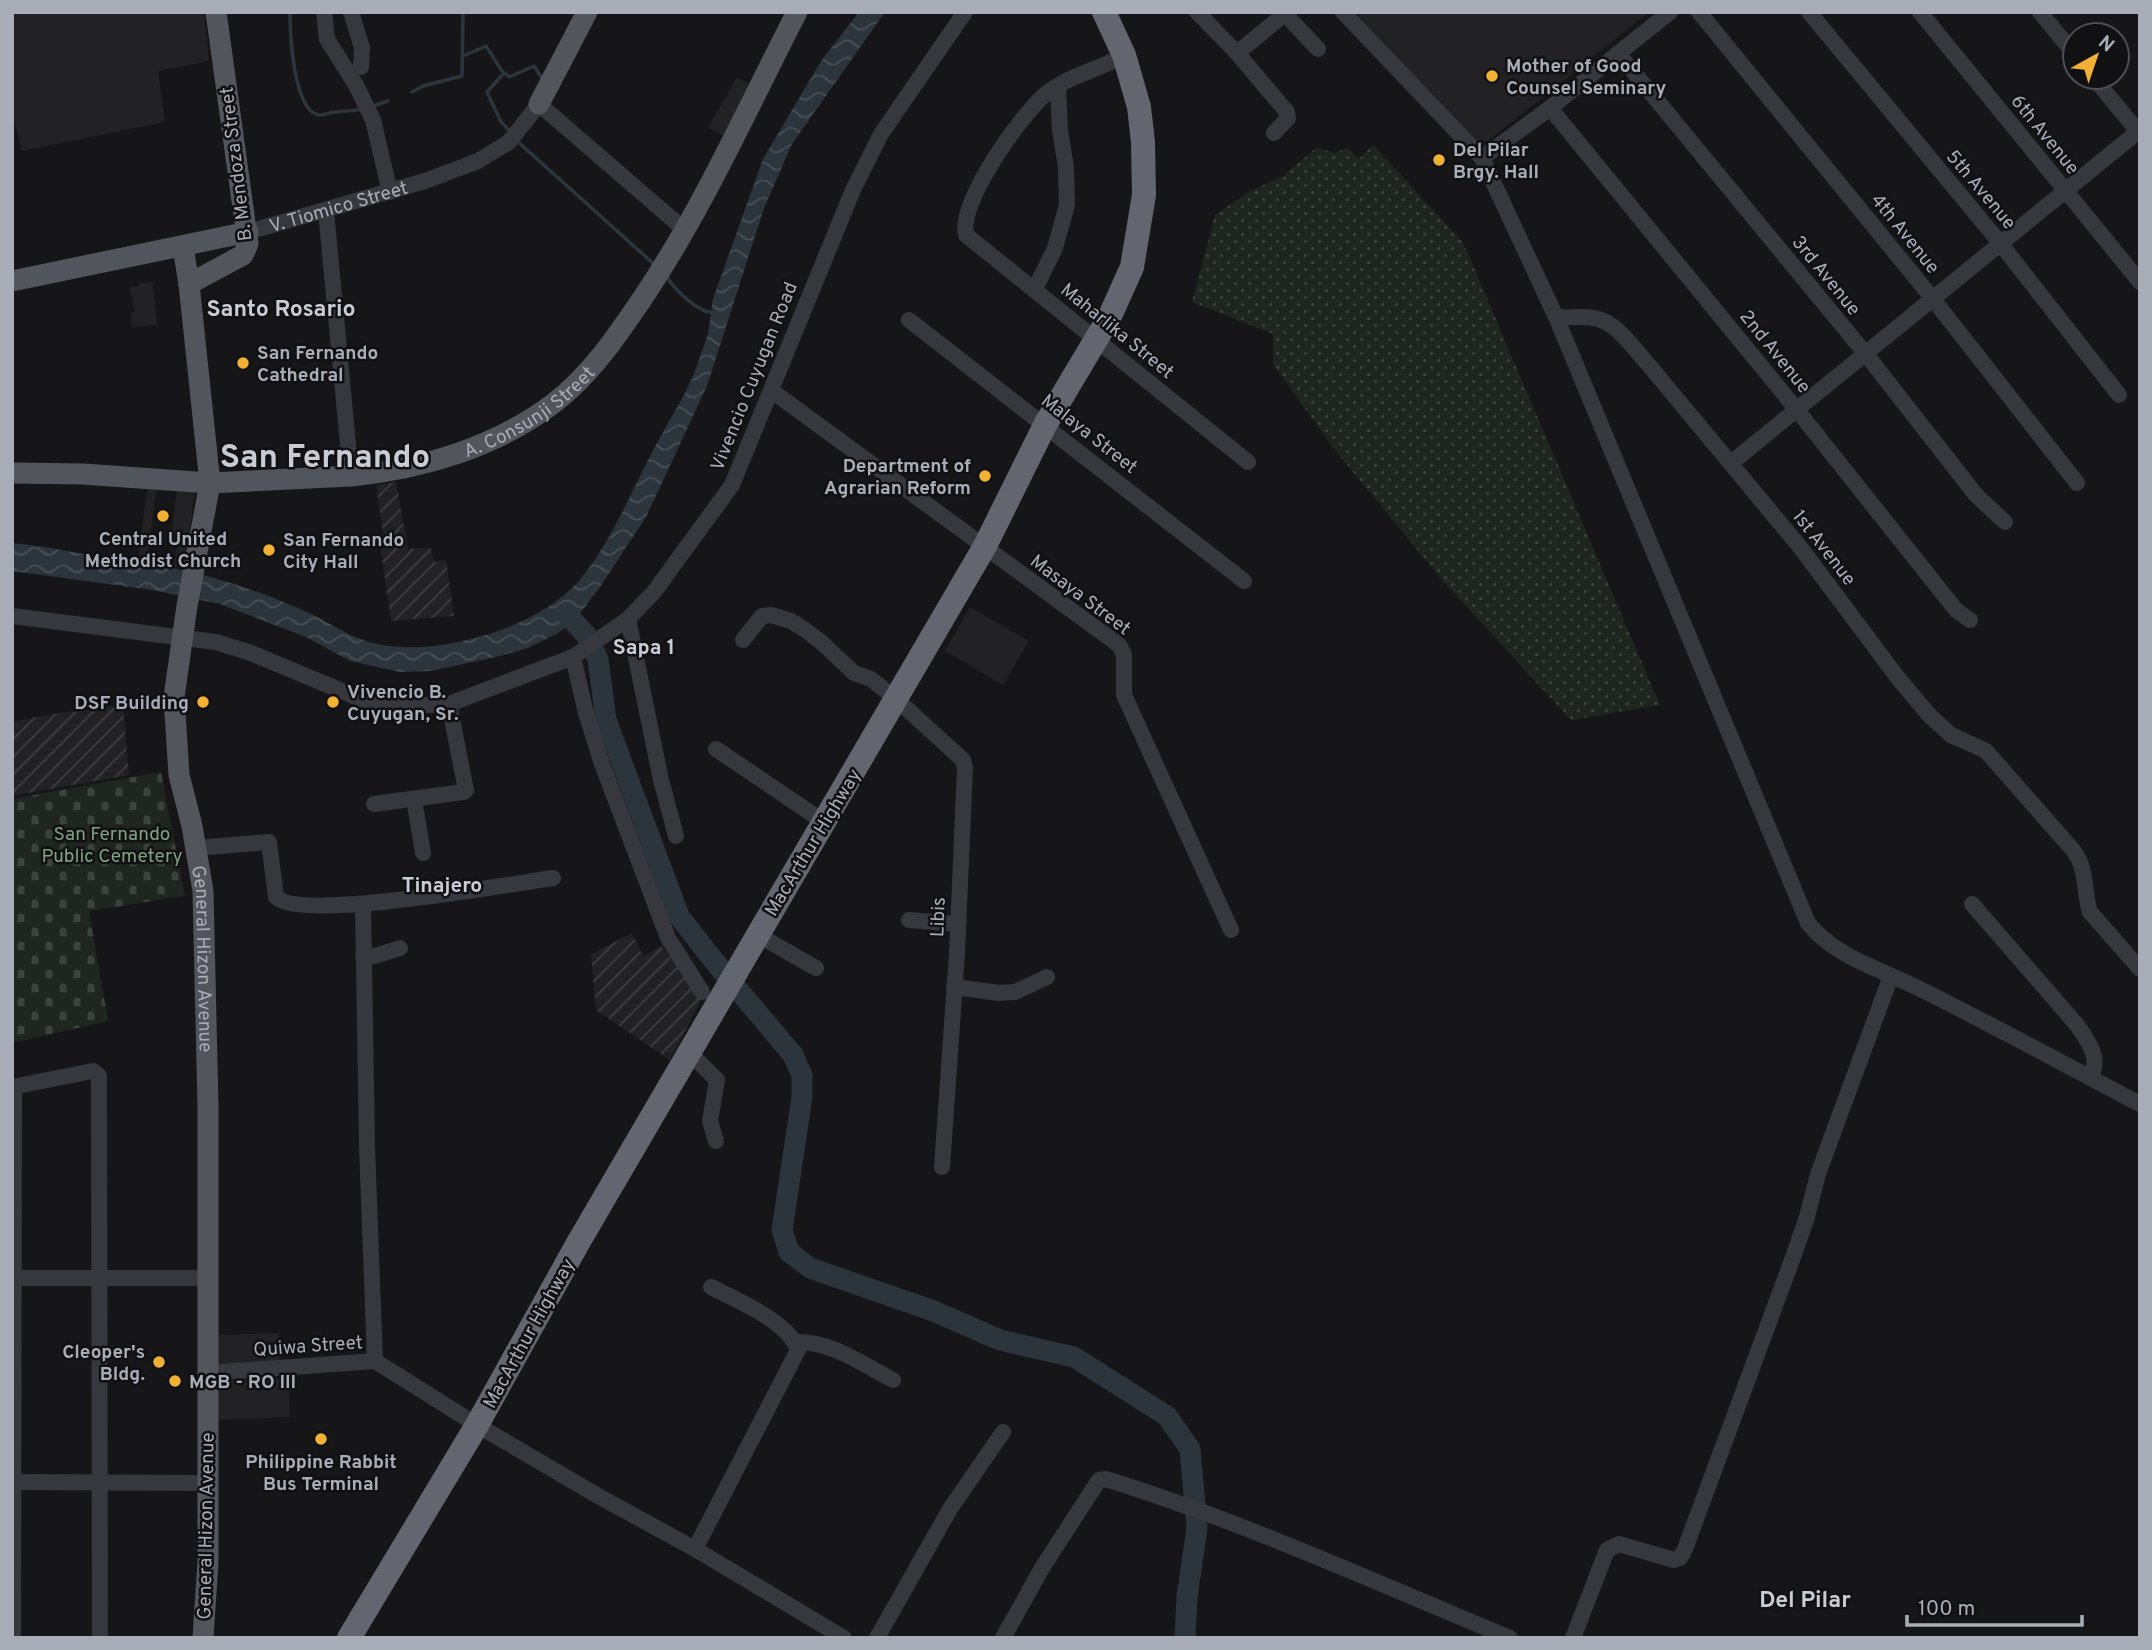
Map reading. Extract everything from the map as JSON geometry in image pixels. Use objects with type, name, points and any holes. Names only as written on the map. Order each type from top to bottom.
[{"type":"highway","name":"MacArthur Highway","points":[[357,1635],[578,1242],[690,1054],[710,999],[743,961],[985,547],[1045,425],[1097,341],[1132,267],[1144,195],[1143,142],[1139,107],[1124,55],[1105,12]]},
{"type":"main road","name":"B. Mendoza Street","points":[[189,284],[243,255],[248,244],[216,12]]},
{"type":"main road","name":"V. Tiomico Street","points":[[539,104],[587,12]]},
{"type":"main road","name":"A. Consunji Street","points":[[12,473],[96,475],[210,483],[351,476],[448,457],[524,424],[556,402],[583,378],[660,274],[686,231],[797,12]]},
{"type":"main road","name":"V. Tiomico Street","points":[[12,281],[248,232]]},
{"type":"main road","name":"General Hizon Avenue","points":[[183,247],[210,483],[187,606],[174,697],[179,775],[196,848],[204,918],[208,1106],[208,1562],[203,1638]]},
{"type":"street","points":[[324,12],[327,39],[373,120],[390,192]]},
{"type":"street","points":[[351,12],[362,48],[361,67]]},
{"type":"street","name":"Vivencio Cuyugan Road","points":[[12,616],[216,642],[251,653],[361,699],[401,706],[449,704],[574,656],[628,619],[668,573],[732,485],[838,224],[881,134],[965,12]]},
{"type":"street","points":[[1197,12],[1237,53],[1287,112],[1288,118],[1274,133]]},
{"type":"street","points":[[1343,12],[1482,158],[1556,317],[1808,923],[1818,936],[1835,948],[1921,989],[2140,1104]]},
{"type":"street","points":[[1482,158],[1550,108],[1670,12]]},
{"type":"street","name":"4th Avenue","points":[[1699,12],[1933,299],[2077,483]]},
{"type":"street","name":"5th Avenue","points":[[1809,12],[2000,243],[2119,395]]},
{"type":"street","name":"6th Avenue","points":[[1920,12],[2140,282]]},
{"type":"street","points":[[2040,12],[2061,38]]},
{"type":"street","points":[[1237,53],[1286,13],[1318,49]]},
{"type":"street","name":"3rd Avenue","points":[[1618,54],[1865,353],[1976,495],[2005,522]]},
{"type":"street","points":[[1035,289],[1055,248],[1067,205],[1058,86],[1105,67],[1124,55]]},
{"type":"street","name":"Maharlika Street","points":[[1058,86],[1038,102],[1009,136],[971,204],[966,235],[1248,462]]},
{"type":"street","points":[[1731,463],[2139,131],[2105,91]]},
{"type":"street","name":"V. Tiomico Street","points":[[248,232],[390,192],[478,162],[514,135],[539,104]]},
{"type":"street","points":[[539,104],[686,231]]},
{"type":"street","name":"2nd Avenue","points":[[1550,108],[1797,410],[1956,611],[1970,620]]},
{"type":"street","points":[[326,211],[351,476]]},
{"type":"street","name":"1st Avenue","points":[[1556,317],[1596,318],[1609,324],[1648,364],[1800,547],[1930,716],[1951,734],[1986,751],[2080,859],[2091,912],[2140,970]]},
{"type":"street","name":"Malaya Street","points":[[909,320],[1244,581]]},
{"type":"street","name":"Masaya Street","points":[[772,391],[1119,645],[1124,654],[1124,695],[1231,930]]},
{"type":"street","name":"Libis","points":[[743,640],[762,616],[771,615],[790,621],[821,642],[854,673],[871,680],[896,699],[963,760],[965,768],[958,924],[942,1167]]},
{"type":"street","points":[[628,619],[661,780],[676,836]]},
{"type":"street","points":[[574,656],[586,713],[601,764],[668,938],[710,999]]},
{"type":"street","points":[[374,804],[466,790],[449,704]]},
{"type":"street","points":[[716,749],[824,822]]},
{"type":"street","points":[[415,799],[424,853]]},
{"type":"street","points":[[196,848],[269,842],[275,893],[281,902],[310,906],[363,904],[553,878]]},
{"type":"street","points":[[363,904],[374,1362]]},
{"type":"street","points":[[1972,904],[2089,1042],[2095,1058],[2095,1070],[2090,1077]]},
{"type":"street","points":[[909,920],[958,924]]},
{"type":"street","points":[[758,935],[816,968]]},
{"type":"street","points":[[363,956],[375,956],[400,948]]},
{"type":"street","points":[[1573,1638],[1607,1550],[1619,1544],[1674,1560],[1680,1558],[1685,1549],[1792,1260],[1818,1174],[1891,976]]},
{"type":"street","points":[[954,987],[999,993],[1015,992],[1047,977]]},
{"type":"street","points":[[690,1054],[717,1080],[710,1121],[716,1141]]},
{"type":"street","points":[[13,1638],[13,1087],[93,1071],[99,1076],[100,1638]]},
{"type":"street","points":[[13,1278],[207,1278]]},
{"type":"street","points":[[695,1549],[799,1350],[789,1334],[752,1308],[711,1286]]},
{"type":"street","points":[[796,1342],[825,1345],[893,1380]]},
{"type":"street","name":"Quiwa Street","points":[[208,1373],[374,1362],[477,1425],[695,1549],[844,1638]]},
{"type":"street","points":[[877,1638],[950,1509],[1003,1432]]},
{"type":"street","points":[[1003,1638],[1042,1568],[1099,1480],[1106,1479],[1155,1494],[1510,1638]]},
{"type":"street","points":[[13,1482],[206,1483]]},
{"type":"shaded area","points":[[12,12],[204,12],[209,61],[158,71],[165,122],[22,151],[12,112]]},
{"type":"shaded area","name":"Mother of Good Counsel Seminary","points":[[1355,12],[1649,12],[1488,141],[1473,140]]},
{"type":"shaded area","points":[[737,77],[756,88],[726,138],[708,127]]},
{"type":"shaded area","points":[[153,282],[157,325],[132,327],[131,313],[135,312],[129,287]]},
{"type":"shaded area","points":[[396,482],[408,549],[431,548],[434,562],[446,560],[454,616],[391,621],[380,544],[383,532],[376,485]]},
{"type":"shaded area","points":[[177,488],[195,490],[185,568],[138,562],[147,489],[156,490],[148,555],[175,559],[178,539],[171,537]]},
{"type":"shaded area","points":[[970,607],[1029,641],[1003,685],[945,651]]},
{"type":"shaded area","points":[[123,705],[129,775],[12,796],[12,722]]},
{"type":"shaded area","points":[[632,933],[643,956],[661,946],[703,996],[670,1060],[596,1010],[591,954]]},
{"type":"shaded area","points":[[279,1333],[280,1364],[214,1366],[214,1335]]},
{"type":"shaded area","points":[[289,1378],[290,1417],[214,1420],[214,1380]]},
{"type":"green space","points":[[1373,145],[1463,242],[1660,705],[1571,720],[1443,581],[1334,449],[1273,364],[1273,334],[1192,302],[1215,215],[1250,191],[1283,176],[1316,148],[1335,153],[1348,148],[1359,159]]},
{"type":"green space","name":"San Fernando Public Cemetery","points":[[161,772],[185,896],[89,911],[108,1021],[12,1043],[12,799]]},
{"type":"water","points":[[859,12],[885,12],[792,144],[764,208],[707,386],[646,517],[600,587],[574,621],[558,633],[528,648],[500,656],[431,671],[400,672],[350,661],[306,637],[220,604],[152,590],[12,571],[12,543],[173,568],[205,575],[266,595],[368,642],[401,647],[456,643],[484,636],[536,614],[559,599],[577,583],[605,544],[694,374],[708,334],[713,299],[763,159],[821,61]]},
{"type":"waterway","points":[[290,12],[298,86],[310,110],[321,115],[362,109]]},
{"type":"waterway","points":[[412,92],[423,86],[462,76],[463,12]]},
{"type":"waterway","points":[[463,56],[486,46],[509,77],[534,66],[542,78]]},
{"type":"waterway","points":[[504,73],[487,92],[501,122],[510,131]]},
{"type":"waterway","points":[[373,106],[388,101]]},
{"type":"waterway","points":[[516,140],[656,266]]},
{"type":"waterway","points":[[666,276],[687,299],[713,313]]},
{"type":"waterway","points":[[566,613],[586,635],[598,659],[606,720],[679,916],[793,1055],[802,1075],[802,1097],[782,1230],[789,1252],[810,1268],[931,1310],[1000,1340],[1074,1357],[1167,1416],[1190,1449],[1197,1528],[1187,1597],[1185,1638]]},
{"type":"place","name":"Mother of Good Counsel Seminary","points":[[1492,76]]},
{"type":"place","name":"Del Pilar Brgy. Hall","points":[[1439,160]]},
{"type":"place","name":"San Fernando Cathedral","points":[[243,363]]},
{"type":"place","name":"Department of Agrarian Reform","points":[[985,476]]},
{"type":"place","name":"Central United Methodist Church","points":[[163,516]]},
{"type":"place","name":"San Fernando City Hall","points":[[269,550]]},
{"type":"place","name":"DSF Building","points":[[203,702]]},
{"type":"place","name":"Vivencio B. Cuyugan, Sr.","points":[[333,702]]},
{"type":"place","name":"Cleoper's Bldg.","points":[[159,1362]]},
{"type":"place","name":"MGB - RO III","points":[[175,1381]]},
{"type":"place","name":"Philippine Rabbit Bus Terminal","points":[[321,1439]]},
{"type":"district","name":"Santo Rosario","points":[[281,308]]},
{"type":"district","name":"San Fernando","points":[[325,455]]},
{"type":"district","name":"Sapa 1","points":[[644,647]]},
{"type":"district","name":"Tinajero","points":[[442,885]]},
{"type":"district","name":"Del Pilar","points":[[1805,1599]]}]
